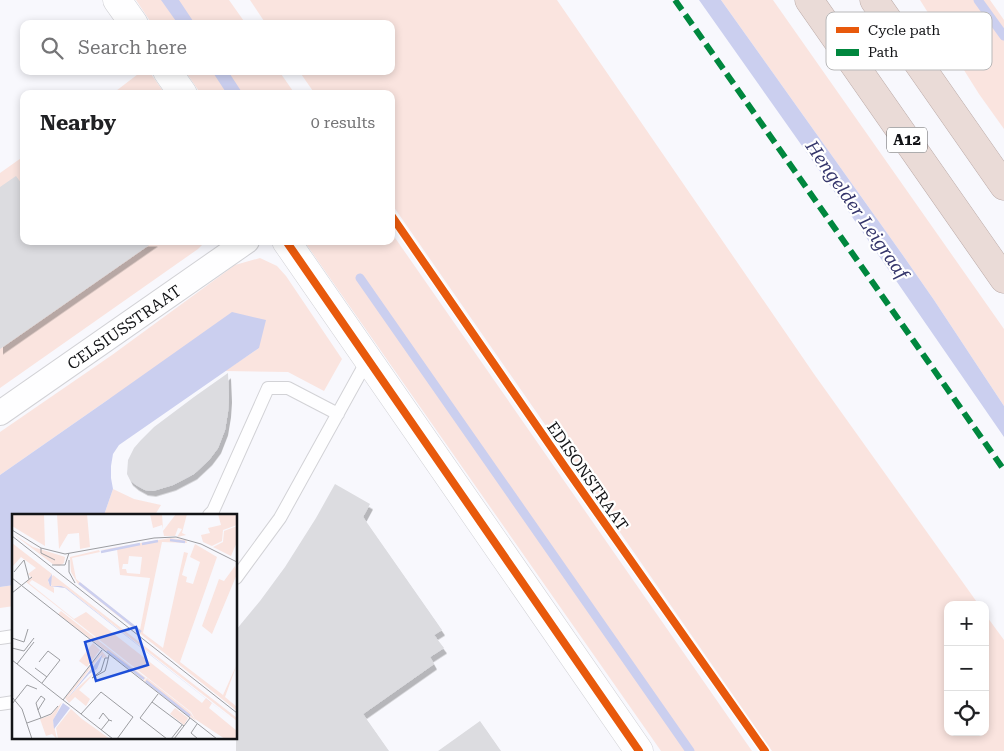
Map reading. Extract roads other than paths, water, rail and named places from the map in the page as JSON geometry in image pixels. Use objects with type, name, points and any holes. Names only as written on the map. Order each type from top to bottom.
[{"type":"highway","name":"A12","points":[[809,0],[826,24]]},
{"type":"highway","points":[[874,0],[882,12]]},
{"type":"highway","name":"A12","points":[[858,70],[1004,279]]},
{"type":"highway","points":[[923,70],[1004,186]]},
{"type":"street","points":[[117,0],[131,20]]},
{"type":"street","points":[[170,75],[180,90]]},
{"type":"street","name":"CELSIUSSTRAAT","points":[[0,414],[241,245]]},
{"type":"street","points":[[289,245],[639,751]]},
{"type":"lane","points":[[238,575],[280,518],[368,359]]},
{"type":"lane","points":[[210,514],[268,388],[288,388],[338,414]]},
{"type":"water","points":[[161,0],[179,0],[192,20],[175,20]]},
{"type":"water","name":"Hengelder Leigraaf","points":[[699,0],[721,0],[902,254],[1004,406],[1004,437],[848,211]]},
{"type":"water","points":[[215,75],[231,75],[240,90],[224,90]]},
{"type":"water","points":[[232,312],[266,320],[259,348],[119,445],[113,454],[111,478],[113,489],[104,514],[12,514],[12,585],[0,587],[0,475]]},
{"type":"waterway","points":[[978,0],[987,12]]},
{"type":"waterway","points":[[992,19],[1004,36]]},
{"type":"waterway","points":[[360,278],[690,751]]}]
